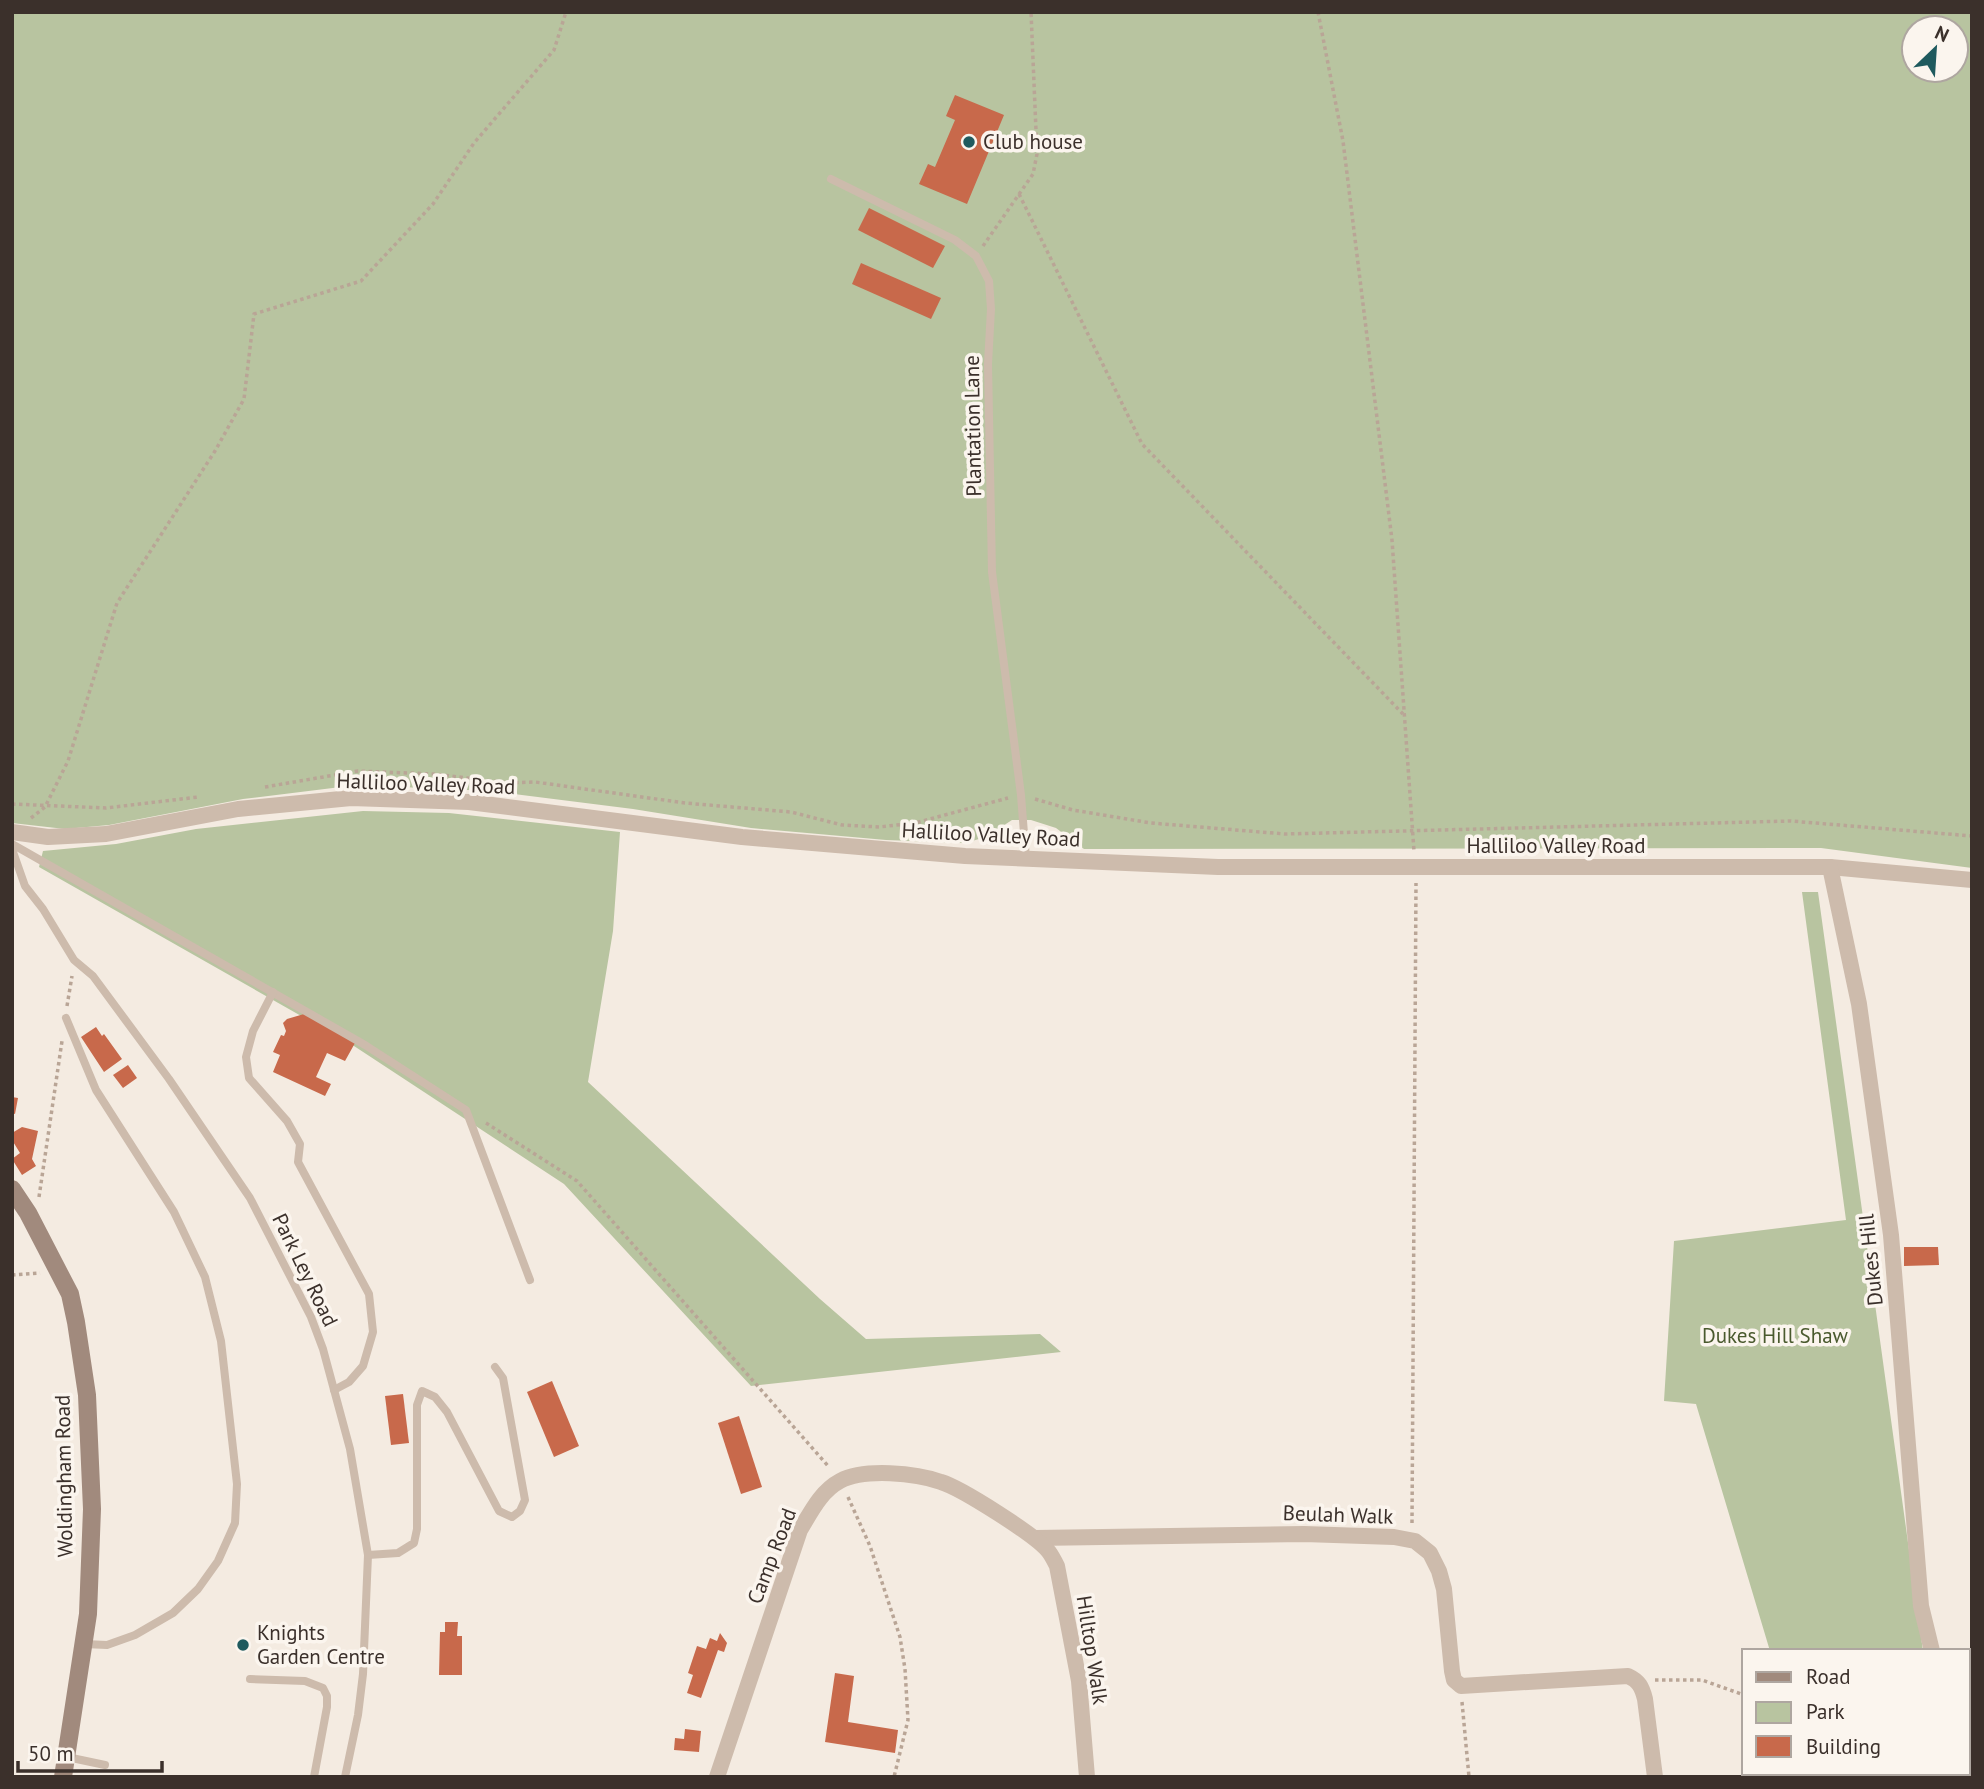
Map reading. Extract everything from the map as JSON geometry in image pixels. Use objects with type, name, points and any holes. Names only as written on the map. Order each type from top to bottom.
[{"type":"street","name":"Halliloo Valley Road","points":[[12,832],[48,837],[106,834],[238,809],[351,798],[469,802],[742,837],[1026,859],[1218,867],[1830,867],[1972,880]]},
{"type":"street","name":"Dukes Hill","points":[[1830,867],[1859,1004],[1891,1235],[1921,1606],[1932,1649]]},
{"type":"street","name":"Woldingham Road","points":[[12,1189],[28,1213],[69,1294],[76,1322],[88,1409],[92,1508],[88,1614],[63,1777]]},
{"type":"street","points":[[841,1480],[859,1474],[883,1474],[922,1477],[942,1482],[959,1489],[1035,1538]]},
{"type":"street","name":"Camp Road","points":[[717,1777],[800,1530],[814,1505],[826,1491],[841,1480]]},
{"type":"street","name":"Beulah Walk","points":[[1035,1538],[1304,1534],[1394,1537],[1415,1541],[1430,1553],[1439,1571],[1444,1589],[1454,1680],[1461,1686]]},
{"type":"street","name":"Hilltop Walk","points":[[1035,1538],[1049,1551],[1057,1566],[1079,1681],[1087,1777]]},
{"type":"street","points":[[1461,1686],[1628,1676],[1637,1680],[1645,1699],[1655,1777]]},
{"type":"lane","points":[[831,179],[955,240],[976,256]]},
{"type":"lane","name":"Plantation Lane","points":[[976,256],[989,281],[992,572],[1021,795],[1026,859]]},
{"type":"lane","points":[[12,846],[365,1045],[466,1110],[530,1280]]},
{"type":"lane","name":"Park Ley Road","points":[[12,846],[25,886],[43,909],[74,960],[93,976],[169,1079],[250,1198],[311,1317],[323,1349],[350,1449],[368,1555],[363,1674],[358,1715],[345,1777]]},
{"type":"lane","points":[[273,992],[253,1031],[246,1057],[249,1078],[287,1121],[300,1144],[298,1162],[369,1294],[373,1332],[363,1366],[349,1382],[334,1390]]},
{"type":"lane","points":[[66,1017],[96,1090],[174,1212],[205,1276],[221,1341],[237,1484],[235,1523],[218,1561],[198,1589],[173,1613],[135,1635],[107,1645],[84,1644]]},
{"type":"lane","points":[[368,1555],[398,1553],[414,1543],[417,1529],[416,1405],[422,1391],[435,1397],[447,1412],[499,1511],[512,1517],[520,1511],[525,1500],[503,1378],[495,1367]]},
{"type":"lane","points":[[250,1679],[305,1681],[323,1688],[327,1696],[327,1707],[314,1777]]},
{"type":"lane","points":[[66,1757],[105,1765]]},
{"type":"path","points":[[12,804],[45,807],[68,761],[117,603],[215,451],[244,399],[254,314],[361,281],[433,204],[474,143],[554,50],[566,12]]},
{"type":"path","points":[[976,256],[1033,174],[1037,155],[1031,12]]},
{"type":"path","points":[[1318,12],[1343,141],[1389,513],[1410,830],[1416,867],[1412,1517],[1415,1541]]},
{"type":"path","points":[[1019,194],[1142,444],[1403,714]]},
{"type":"path","points":[[1021,795],[1073,810],[1165,824],[1284,834],[1791,821],[1972,836]]},
{"type":"path","points":[[39,1199],[74,960]]},
{"type":"path","points":[[466,1110],[577,1181],[841,1480],[870,1546],[900,1637],[908,1720],[894,1777]]},
{"type":"path","points":[[12,1276],[59,1271]]},
{"type":"path","points":[[1637,1680],[1702,1680],[1742,1694]]},
{"type":"path","points":[[1461,1686],[1469,1777]]},
{"type":"green space","points":[[12,12],[1972,12],[1972,868],[1821,848],[1084,849],[1056,828],[1031,820],[1012,820],[986,837],[965,843],[886,840],[751,828],[633,809],[490,791],[357,785],[243,799],[109,825],[65,829],[12,823]]},
{"type":"green space","points":[[363,811],[449,813],[620,832],[613,931],[588,1082],[866,1339],[1040,1334],[1061,1352],[751,1386],[564,1184],[354,1046],[39,867],[43,851],[116,844],[196,829]]},
{"type":"green space","name":"Dukes Hill Shaw","points":[[1802,892],[1818,892],[1923,1649],[1769,1649],[1696,1404],[1664,1401],[1674,1241],[1846,1220]]},
{"type":"green space","points":[[1970,1721],[1972,1722],[1972,1777],[1900,1775],[1970,1775]]},
{"type":"building","name":"Club house","points":[[955,95],[1004,115],[967,204],[919,184],[928,164],[935,167],[955,120],[946,116]]},
{"type":"building","points":[[869,208],[945,246],[933,268],[858,230]]},
{"type":"building","points":[[861,263],[941,298],[931,319],[852,284]]},
{"type":"building","points":[[304,1014],[355,1043],[345,1061],[327,1053],[316,1077],[331,1084],[325,1096],[273,1072],[280,1055],[273,1052],[281,1035],[284,1036],[286,1031],[283,1023],[287,1019]]},
{"type":"building","points":[[96,1027],[122,1059],[104,1072],[81,1037]]},
{"type":"building","points":[[128,1065],[137,1078],[123,1088],[113,1075]]},
{"type":"building","points":[[12,1097],[18,1098],[15,1114],[12,1113]]},
{"type":"building","points":[[22,1127],[38,1131],[32,1159],[36,1166],[22,1175],[12,1159],[20,1153],[12,1140],[12,1133]]},
{"type":"building","points":[[1904,1247],[1938,1247],[1939,1265],[1904,1266]]},
{"type":"building","points":[[552,1381],[579,1446],[554,1457],[527,1392]]},
{"type":"building","points":[[403,1394],[409,1443],[391,1445],[385,1396]]},
{"type":"building","points":[[739,1416],[762,1487],[741,1494],[718,1423]]},
{"type":"building","points":[[445,1622],[458,1622],[457,1636],[462,1636],[462,1675],[439,1675],[440,1632],[445,1632]]},
{"type":"building","points":[[720,1633],[727,1643],[724,1652],[718,1650],[701,1698],[687,1693],[693,1675],[688,1673],[697,1646],[706,1649],[710,1638],[717,1641]]},
{"type":"building","points":[[835,1673],[854,1676],[848,1722],[898,1730],[895,1753],[825,1742]]},
{"type":"building","points":[[685,1729],[701,1731],[699,1752],[674,1750],[675,1738],[684,1739]]},
{"type":"place","name":"Club house","points":[[969,142]]},
{"type":"place","name":"Knights Garden Centre","points":[[243,1645]]}]
